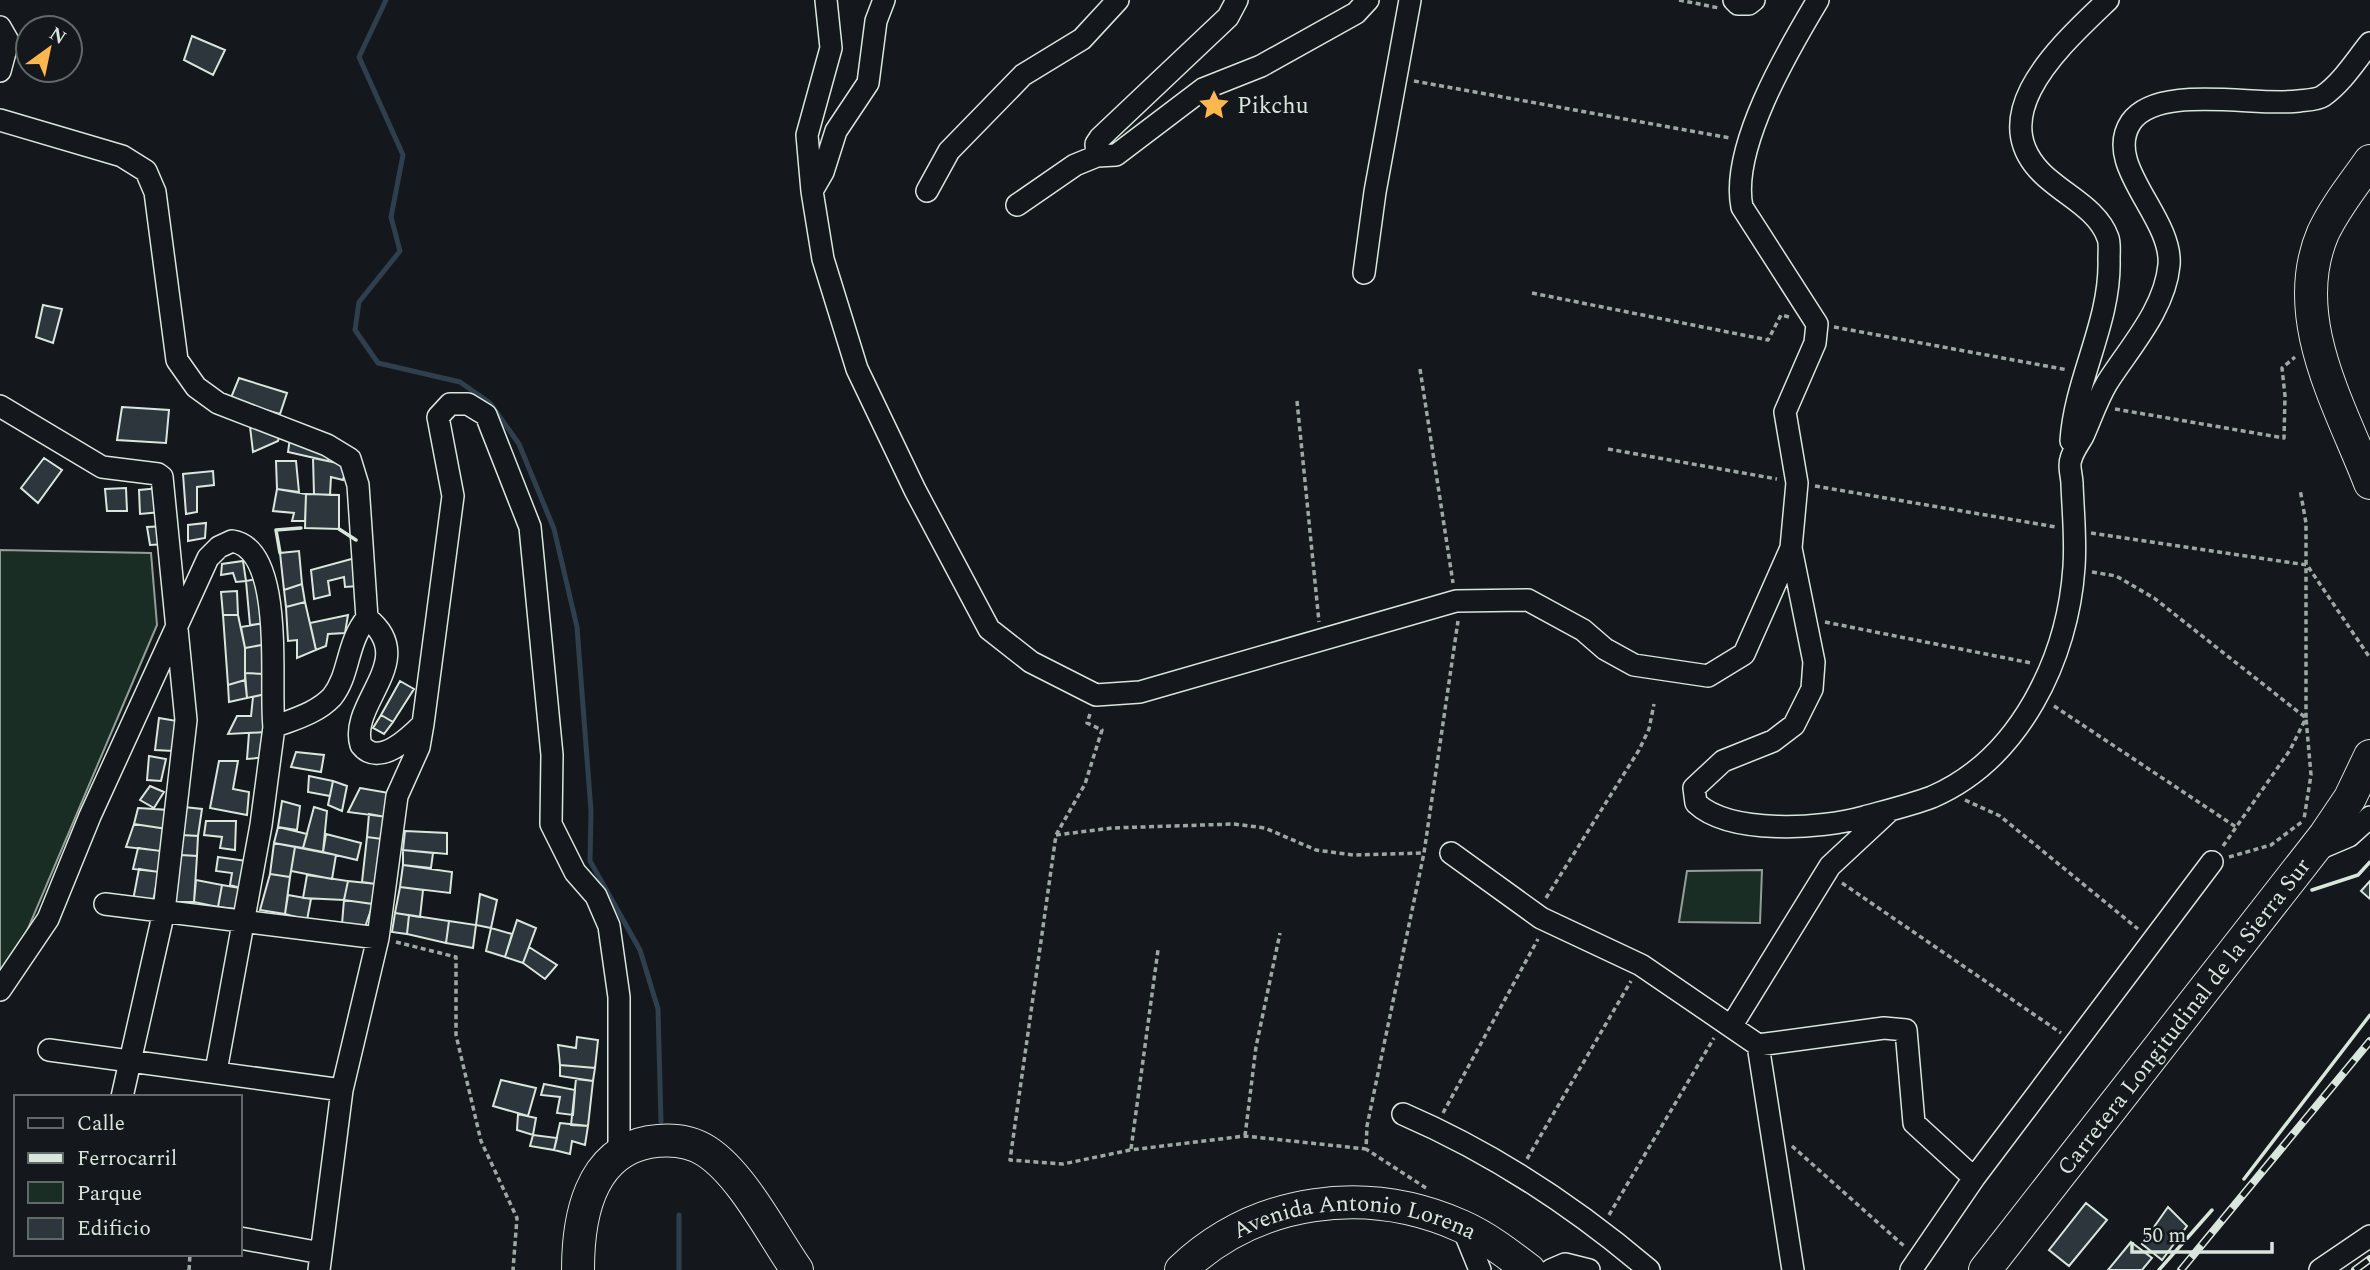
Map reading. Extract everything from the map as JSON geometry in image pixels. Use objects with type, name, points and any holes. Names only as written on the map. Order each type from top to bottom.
[{"type":"highway","points":[[2370,161],[2331,217],[2315,256],[2311,289],[2315,339],[2370,483]]},
{"type":"highway","name":"Carretera Longitudinal de la Sierra Sur","points":[[1985,1270],[2314,836],[2350,798],[2370,756]]},
{"type":"highway","points":[[578,1270],[581,1213],[593,1186],[619,1153],[637,1144],[665,1139],[688,1143],[705,1151],[728,1169],[797,1270]]},
{"type":"highway","name":"Avenida Antonio Lorena","points":[[1181,1270],[1232,1231],[1273,1213],[1300,1206],[1355,1201],[1429,1214],[1462,1226],[1497,1246],[1529,1270]]},
{"type":"street","points":[[826,0],[831,48],[807,135],[812,191],[823,259],[857,369],[915,490],[989,629],[1031,662],[1096,695],[1140,692],[1456,601],[1528,600],[1583,630],[1605,649],[1634,665],[1708,676],[1744,654],[1791,548]]},
{"type":"street","points":[[812,191],[823,172],[836,131],[869,83],[876,20],[884,0]]},
{"type":"street","points":[[927,191],[949,151],[1023,75],[1082,38],[1118,0]]},
{"type":"street","points":[[1097,156],[1096,144],[1100,138],[1228,17],[1237,0]]},
{"type":"street","points":[[1017,205],[1075,164],[1097,156],[1116,155],[1203,89],[1261,66],[1356,13],[1368,0]]},
{"type":"street","points":[[1364,273],[1375,192],[1410,0]]},
{"type":"street","points":[[1818,0],[1774,74],[1749,141],[1738,188],[1742,207],[1816,324],[1815,343],[1785,412],[1797,483],[1791,548],[1814,662],[1812,690],[1794,724],[1773,741],[1723,761],[1704,775],[1694,788],[1696,803],[1707,813],[1746,824],[1784,826],[1849,821],[1931,797],[1945,790],[1978,768],[2006,740],[2038,696],[2053,667],[2066,624],[2074,568],[2071,432],[2110,283],[2108,238],[2083,203],[2050,181],[2031,160],[2018,127],[2027,96],[2053,53],[2108,0]]},
{"type":"street","points":[[0,27],[8,41],[0,71]]},
{"type":"street","points":[[2070,461],[2096,405],[2151,316],[2165,286],[2169,261],[2162,230],[2126,162],[2124,145],[2133,119],[2145,110],[2179,99],[2286,103],[2321,98],[2370,43]]},
{"type":"street","points":[[0,120],[122,156],[146,171],[155,192],[177,360],[196,387],[218,403],[327,444],[351,459],[358,485],[366,618],[352,639],[345,666],[330,699],[311,712],[274,727]]},
{"type":"street","points":[[242,1239],[320,1262],[342,1090],[378,938],[397,796],[419,747],[423,724],[453,496],[438,417],[450,404],[468,404],[486,415],[530,527],[552,755],[551,824],[575,872],[596,896],[609,926],[619,997],[619,1153]]},
{"type":"street","points":[[0,406],[103,467],[160,475],[186,720],[164,911],[122,1095]]},
{"type":"street","points":[[0,990],[48,919],[90,816],[208,558],[219,547],[232,541],[249,547],[257,556],[266,585],[274,663],[274,727],[244,922],[216,1071]]},
{"type":"street","points":[[366,618],[382,633],[385,656],[383,677],[364,718],[361,745],[365,750],[377,752],[399,747],[423,724]]},
{"type":"street","points":[[1728,1023],[1826,872],[1894,807]]},
{"type":"street","points":[[2314,836],[2349,836],[2370,817]]},
{"type":"street","points":[[1451,853],[1541,918],[1641,965],[1758,1045],[1884,1028],[1906,1030],[1914,1123],[1974,1178]]},
{"type":"street","points":[[1915,1265],[1974,1178],[2077,1045],[2212,862]]},
{"type":"street","points":[[105,904],[378,938]]},
{"type":"street","points":[[1758,1045],[1793,1270]]},
{"type":"street","points":[[49,1050],[342,1090]]},
{"type":"street","points":[[1404,1114],[1435,1128],[1517,1175],[1601,1229],[1649,1270]]},
{"type":"street","points":[[1462,1226],[1480,1270]]},
{"type":"street","points":[[2320,1270],[2370,1236]]},
{"type":"street","points":[[1551,1270],[1565,1264],[1589,1270]]},
{"type":"path","points":[[1679,0],[1714,9],[1742,1]]},
{"type":"path","points":[[1398,77],[1749,141]]},
{"type":"path","points":[[2096,405],[2284,438],[2285,396],[2282,368],[2315,339]]},
{"type":"path","points":[[1366,1149],[1367,1126],[1424,853],[1459,631],[1420,369]]},
{"type":"path","points":[[1297,401],[1320,638]]},
{"type":"path","points":[[1608,449],[2074,530],[2307,565],[2370,658]]},
{"type":"path","points":[[2212,862],[2314,836],[2306,718],[2306,523],[2300,489]]},
{"type":"path","points":[[2074,568],[2116,576],[2154,598],[2306,718]]},
{"type":"path","points":[[1806,618],[2053,667]]},
{"type":"path","points":[[1096,695],[1087,723],[1102,730],[1086,784],[1056,835],[1010,1160],[1063,1164],[1130,1150],[1245,1136],[1366,1149],[1426,1186],[1429,1214]]},
{"type":"path","points":[[2038,696],[2236,827]]},
{"type":"path","points":[[2212,862],[2290,750],[2306,718]]},
{"type":"path","points":[[1945,790],[2000,816],[2153,941]]},
{"type":"path","points":[[1056,835],[1112,828],[1234,824],[1265,828],[1316,850],[1353,855],[1451,853]]},
{"type":"path","points":[[1826,872],[2077,1045]]},
{"type":"path","points":[[1245,1136],[1256,1047],[1280,933]]},
{"type":"path","points":[[378,938],[456,957],[456,1035],[481,1141],[517,1219],[513,1270]]},
{"type":"path","points":[[1130,1150],[1158,950]]},
{"type":"path","points":[[1517,1175],[1641,965]]},
{"type":"path","points":[[1601,1229],[1728,1023]]},
{"type":"path","points":[[1771,1137],[1794,1146],[1915,1265]]},
{"type":"green space","points":[[0,550],[151,553],[157,625],[13,964],[0,985]]},
{"type":"green space","points":[[1762,870],[1760,923],[1679,922],[1687,871]]},
{"type":"building","points":[[192,36],[225,50],[213,75],[184,60]]},
{"type":"building","points":[[43,305],[62,309],[53,343],[36,337]]},
{"type":"building","points":[[239,378],[287,393],[280,414],[230,400]]},
{"type":"building","points":[[122,407],[169,410],[166,443],[117,440]]},
{"type":"building","points":[[249,418],[281,429],[278,441],[253,452]]},
{"type":"building","points":[[290,438],[332,449],[328,461],[288,452]]},
{"type":"building","points":[[44,458],[62,470],[38,503],[21,488]]},
{"type":"building","points":[[313,458],[347,465],[343,480],[331,477],[330,495],[314,494]]},
{"type":"building","points":[[276,461],[296,461],[299,492],[277,489]]},
{"type":"building","points":[[213,471],[214,485],[197,487],[197,512],[186,514],[183,474]]},
{"type":"building","points":[[126,488],[127,511],[107,511],[105,489]]},
{"type":"building","points":[[160,488],[161,512],[140,514],[139,490]]},
{"type":"building","points":[[277,489],[306,494],[305,521],[292,521],[294,513],[273,511]]},
{"type":"building","points":[[306,494],[339,495],[339,529],[305,528]]},
{"type":"building","points":[[206,523],[205,538],[188,541],[188,525]]},
{"type":"building","points":[[166,526],[167,544],[150,545],[147,527]]},
{"type":"building","points":[[299,551],[302,584],[284,590],[280,553]]},
{"type":"building","points":[[355,558],[358,586],[345,587],[344,577],[328,581],[330,595],[314,599],[311,570]]},
{"type":"building","points":[[243,561],[246,581],[236,582],[233,573],[221,575],[222,564]]},
{"type":"building","points":[[261,578],[265,623],[250,625],[246,581]]},
{"type":"building","points":[[302,584],[305,602],[286,607],[284,590]]},
{"type":"building","points":[[237,591],[238,615],[223,615],[221,592]]},
{"type":"building","points":[[305,602],[316,650],[297,658],[297,640],[288,641],[286,607]]},
{"type":"building","points":[[223,615],[238,615],[245,648],[245,680],[228,685]]},
{"type":"building","points":[[348,615],[345,633],[328,634],[326,646],[316,650],[310,623]]},
{"type":"building","points":[[265,623],[267,644],[245,648],[241,627]]},
{"type":"building","points":[[267,644],[264,674],[245,673],[245,648]]},
{"type":"building","points":[[245,673],[264,674],[265,694],[247,698]]},
{"type":"building","points":[[245,680],[247,698],[229,702],[228,685]]},
{"type":"building","points":[[400,681],[414,689],[393,722],[381,715]]},
{"type":"building","points":[[265,694],[266,732],[228,734],[237,716],[251,716],[253,697]]},
{"type":"building","points":[[381,715],[393,722],[384,734],[373,728]]},
{"type":"building","points":[[159,718],[177,721],[173,751],[155,750]]},
{"type":"building","points":[[266,732],[268,757],[247,759],[249,733]]},
{"type":"building","points":[[296,752],[324,755],[321,772],[291,767]]},
{"type":"building","points":[[149,756],[166,759],[161,781],[147,780]]},
{"type":"building","points":[[219,761],[238,761],[233,789],[249,792],[247,815],[210,808]]},
{"type":"building","points":[[309,776],[333,781],[330,796],[308,792]]},
{"type":"building","points":[[333,781],[347,786],[342,811],[328,805]]},
{"type":"building","points":[[150,786],[164,792],[154,808],[140,800]]},
{"type":"building","points":[[360,788],[389,793],[386,817],[348,812]]},
{"type":"building","points":[[282,801],[300,806],[297,830],[278,827]]},
{"type":"building","points":[[184,807],[202,809],[198,836],[182,835]]},
{"type":"building","points":[[314,807],[327,811],[323,852],[303,848]]},
{"type":"building","points":[[138,808],[169,810],[167,829],[134,824]]},
{"type":"building","points":[[369,814],[386,817],[382,839],[367,837]]},
{"type":"building","points":[[206,821],[236,821],[235,850],[220,848],[222,837],[204,835]]},
{"type":"building","points":[[134,824],[167,829],[161,851],[126,847]]},
{"type":"building","points":[[278,827],[307,834],[303,848],[274,843]]},
{"type":"building","points":[[405,831],[447,833],[447,854],[403,850]]},
{"type":"building","points":[[326,834],[361,843],[357,860],[323,852]]},
{"type":"building","points":[[182,835],[198,836],[197,856],[181,855]]},
{"type":"building","points":[[367,837],[382,839],[376,884],[362,882]]},
{"type":"building","points":[[274,843],[295,847],[290,877],[270,874]]},
{"type":"building","points":[[295,847],[336,855],[332,879],[291,871]]},
{"type":"building","points":[[138,848],[161,851],[159,872],[133,869]]},
{"type":"building","points":[[403,850],[433,853],[431,868],[403,865]]},
{"type":"building","points":[[181,855],[197,856],[194,902],[174,902]]},
{"type":"building","points":[[218,857],[247,861],[240,888],[230,885],[232,873],[216,871]]},
{"type":"building","points":[[403,865],[452,872],[450,893],[400,887]]},
{"type":"building","points":[[139,869],[159,872],[153,902],[133,900]]},
{"type":"building","points":[[270,874],[290,877],[285,914],[260,910]]},
{"type":"building","points":[[307,875],[348,881],[344,900],[303,898]]},
{"type":"building","points":[[196,880],[222,885],[218,907],[194,902]]},
{"type":"building","points":[[348,881],[376,884],[373,904],[344,900]]},
{"type":"building","points":[[2370,881],[2370,899],[2361,891]]},
{"type":"building","points":[[222,885],[240,888],[237,909],[218,907]]},
{"type":"building","points":[[400,887],[423,890],[420,917],[395,913]]},
{"type":"building","points":[[480,894],[497,900],[491,928],[476,925]]},
{"type":"building","points":[[288,895],[311,899],[307,920],[285,914]]},
{"type":"building","points":[[344,900],[373,904],[365,927],[342,924]]},
{"type":"building","points":[[395,913],[409,915],[407,934],[392,932]]},
{"type":"building","points":[[409,915],[449,921],[446,943],[407,934]]},
{"type":"building","points":[[517,920],[536,928],[523,963],[505,957]]},
{"type":"building","points":[[449,921],[476,925],[473,948],[446,943]]},
{"type":"building","points":[[491,928],[512,934],[505,957],[486,951]]},
{"type":"building","points":[[529,947],[557,965],[545,979],[523,963]]},
{"type":"building","points":[[577,1037],[598,1040],[595,1068],[560,1065],[558,1045],[576,1048]]},
{"type":"building","points":[[560,1065],[595,1068],[593,1081],[560,1076]]},
{"type":"building","points":[[576,1079],[593,1081],[588,1126],[571,1125]]},
{"type":"building","points":[[501,1080],[536,1088],[528,1116],[493,1106]]},
{"type":"building","points":[[544,1084],[575,1090],[573,1115],[557,1113],[560,1097],[541,1095]]},
{"type":"building","points":[[518,1114],[536,1118],[533,1135],[517,1130]]},
{"type":"building","points":[[560,1123],[588,1126],[585,1145],[572,1141],[570,1154],[554,1150]]},
{"type":"building","points":[[533,1135],[557,1138],[554,1150],[530,1146]]},
{"type":"building","points":[[2086,1203],[2107,1220],[2069,1266],[2049,1250]]},
{"type":"building","points":[[2168,1207],[2187,1226],[2162,1260],[2142,1244]]},
{"type":"building","points":[[2131,1242],[2152,1258],[2142,1270],[2108,1270]]},
{"type":"waterway","points":[[386,0],[359,57],[403,155],[391,217],[400,251],[359,302],[355,330],[378,363],[460,382],[490,403],[519,444],[554,529],[577,627],[591,811],[590,861],[640,950],[658,1009],[661,1122]]},
{"type":"waterway","points":[[679,1215],[679,1270]]},
{"type":"railway","points":[[2181,1270],[2370,1041]]},
{"type":"railway","points":[[2355,1270],[2370,1259]]},
{"type":"wall","points":[[280,553],[276,530],[301,528]]},
{"type":"wall","points":[[339,529],[356,540]]},
{"type":"wall","points":[[2312,890],[2358,875],[2370,862]]},
{"type":"wall","points":[[2244,1179],[2370,1015]]},
{"type":"wall","points":[[2159,1270],[2212,1210]]},
{"type":"place","name":"Pikchu","points":[[1214,105]]}]
